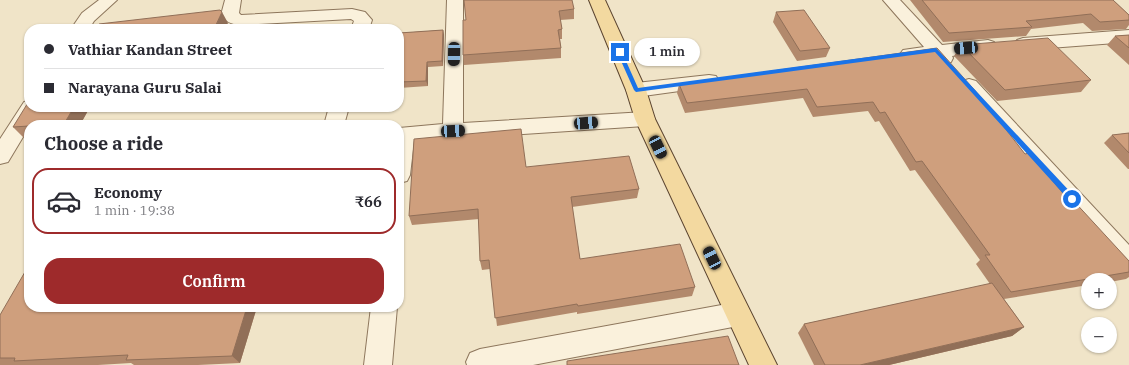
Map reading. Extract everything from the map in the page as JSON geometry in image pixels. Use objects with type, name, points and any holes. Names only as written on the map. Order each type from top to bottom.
[{"type":"main road","points":[[597,0],[636,90],[645,119],[763,365]]},
{"type":"street","points":[[83,24],[88,17],[109,0]]},
{"type":"street","points":[[233,0],[230,14],[238,20],[352,14],[359,16],[363,20],[362,24]]},
{"type":"street","points":[[453,131],[455,0]]},
{"type":"street","points":[[891,0],[936,50],[1124,249]]},
{"type":"street","points":[[889,56],[936,50],[1129,36]]},
{"type":"street","points":[[636,90],[723,79]]},
{"type":"street","points":[[0,156],[28,112]]},
{"type":"street","points":[[404,134],[645,119]]},
{"type":"street","points":[[378,365],[383,312]]},
{"type":"street","points":[[481,365],[480,362],[738,314]]},
{"type":"building","points":[[464,0],[572,0],[574,9],[559,11],[562,29],[558,30],[561,48],[463,55],[463,20],[466,20]]},
{"type":"building","points":[[922,0],[1113,0],[1129,15],[1129,20],[1100,22],[1091,14],[1026,21],[1032,27],[949,33]]},
{"type":"building","points":[[220,10],[222,12],[216,24],[99,24]]},
{"type":"building","points":[[804,10],[830,48],[800,51],[776,12]]},
{"type":"building","points":[[443,30],[442,61],[427,62],[426,81],[404,82],[404,33]]},
{"type":"building","points":[[1129,35],[1129,48],[1115,36]]},
{"type":"building","points":[[1048,38],[1091,80],[1005,90],[961,45]]},
{"type":"building","points":[[937,48],[979,95],[1025,154],[1029,153],[1067,198],[1071,198],[1129,261],[1129,272],[1117,274],[1081,273],[1081,280],[1011,292],[985,255],[990,255],[922,161],[916,162],[885,112],[880,113],[873,102],[817,107],[807,89],[687,103],[679,84]]},
{"type":"building","points":[[24,109],[24,112],[71,112],[66,120],[24,120],[24,126],[13,127]]},
{"type":"building","points":[[521,129],[526,167],[629,156],[639,189],[571,197],[580,259],[680,244],[695,287],[578,306],[577,304],[495,318],[489,260],[480,261],[478,209],[409,216],[414,139]]},
{"type":"building","points":[[1129,133],[1129,153],[1112,135]]},
{"type":"building","points":[[24,274],[24,312],[245,312],[232,356],[126,360],[128,355],[14,361],[15,358],[0,358],[0,315]]},
{"type":"building","points":[[992,283],[1024,327],[860,365],[825,365],[804,324]]},
{"type":"building","points":[[728,336],[739,365],[567,365],[567,361]]},
{"type":"route","points":[[620,52],[636,90],[936,50],[1072,199]]}]
